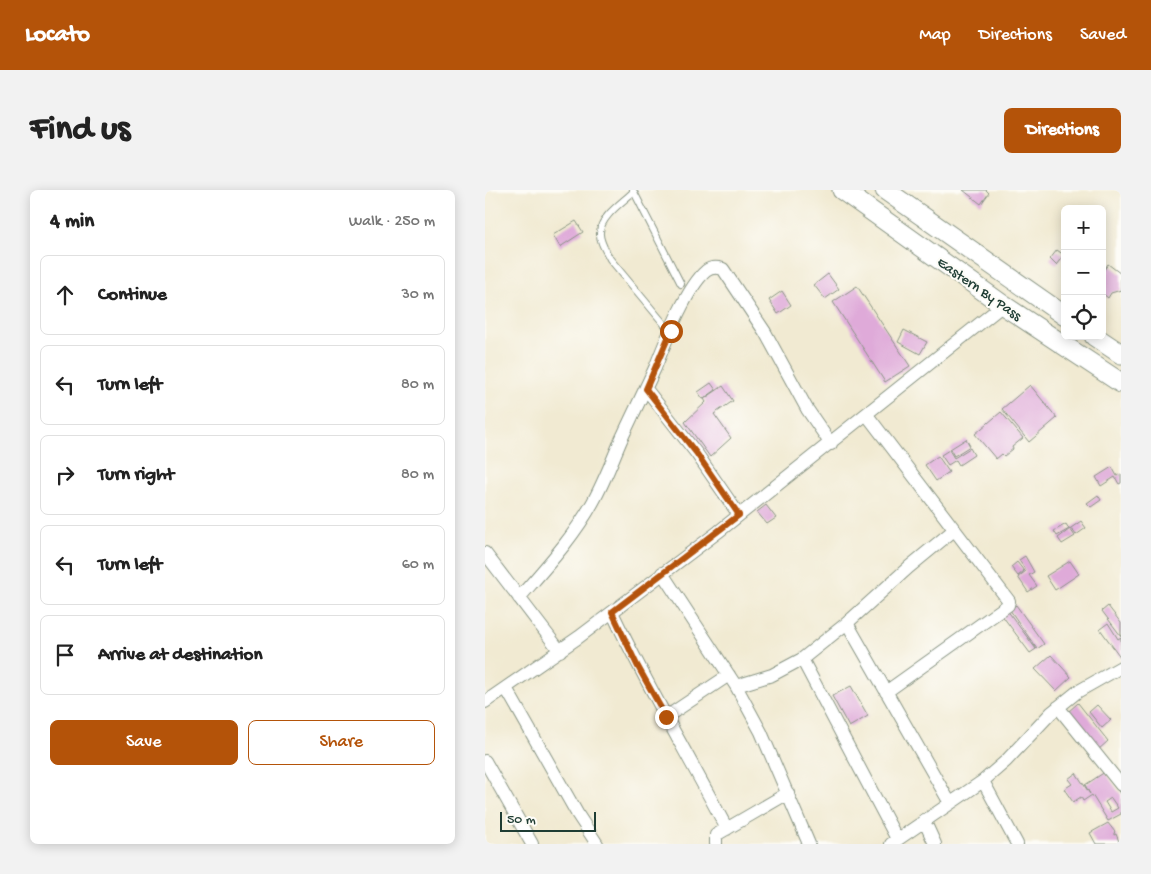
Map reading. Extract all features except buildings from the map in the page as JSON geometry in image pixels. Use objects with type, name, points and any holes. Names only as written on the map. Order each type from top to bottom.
[{"type":"main road","name":"Eastern By Pass","points":[[842,190],[1003,305],[1121,383]]},
{"type":"main road","name":"Eastern By Pass","points":[[885,190],[1061,313]]},
{"type":"main road","points":[[1100,340],[1121,354]]},
{"type":"street","points":[[519,598],[577,528],[592,504],[609,473],[620,443],[690,292],[704,272],[711,268],[723,269],[765,332],[807,410],[831,444]]},
{"type":"street","points":[[485,702],[560,651],[663,574],[831,444],[1003,305]]},
{"type":"street","points":[[646,389],[697,454],[739,515]]},
{"type":"street","points":[[867,415],[1009,601],[1009,604],[886,692]]},
{"type":"street","points":[[666,717],[733,681],[772,675],[802,659],[955,530]]},
{"type":"street","points":[[485,552],[560,651]]},
{"type":"street","points":[[663,574],[733,681],[761,732],[809,844]]},
{"type":"street","points":[[612,612],[637,665],[727,829]]},
{"type":"street","points":[[847,623],[950,803]]},
{"type":"street","points":[[802,659],[894,842],[983,781],[1077,692],[1119,672]]},
{"type":"street","points":[[506,688],[578,815],[597,844]]},
{"type":"street","points":[[1058,708],[1121,784]]},
{"type":"street","points":[[485,761],[532,844]]},
{"type":"street","points":[[983,781],[1017,844]]},
{"type":"street","points":[[716,844],[716,835],[788,794]]},
{"type":"street","points":[[925,820],[935,844]]},
{"type":"lane","points":[[671,331],[610,259],[603,245],[600,232],[605,219],[633,191],[681,284]]},
{"type":"route","points":[[666,717],[637,665],[612,612],[739,515],[697,454],[646,389],[671,331]]}]
